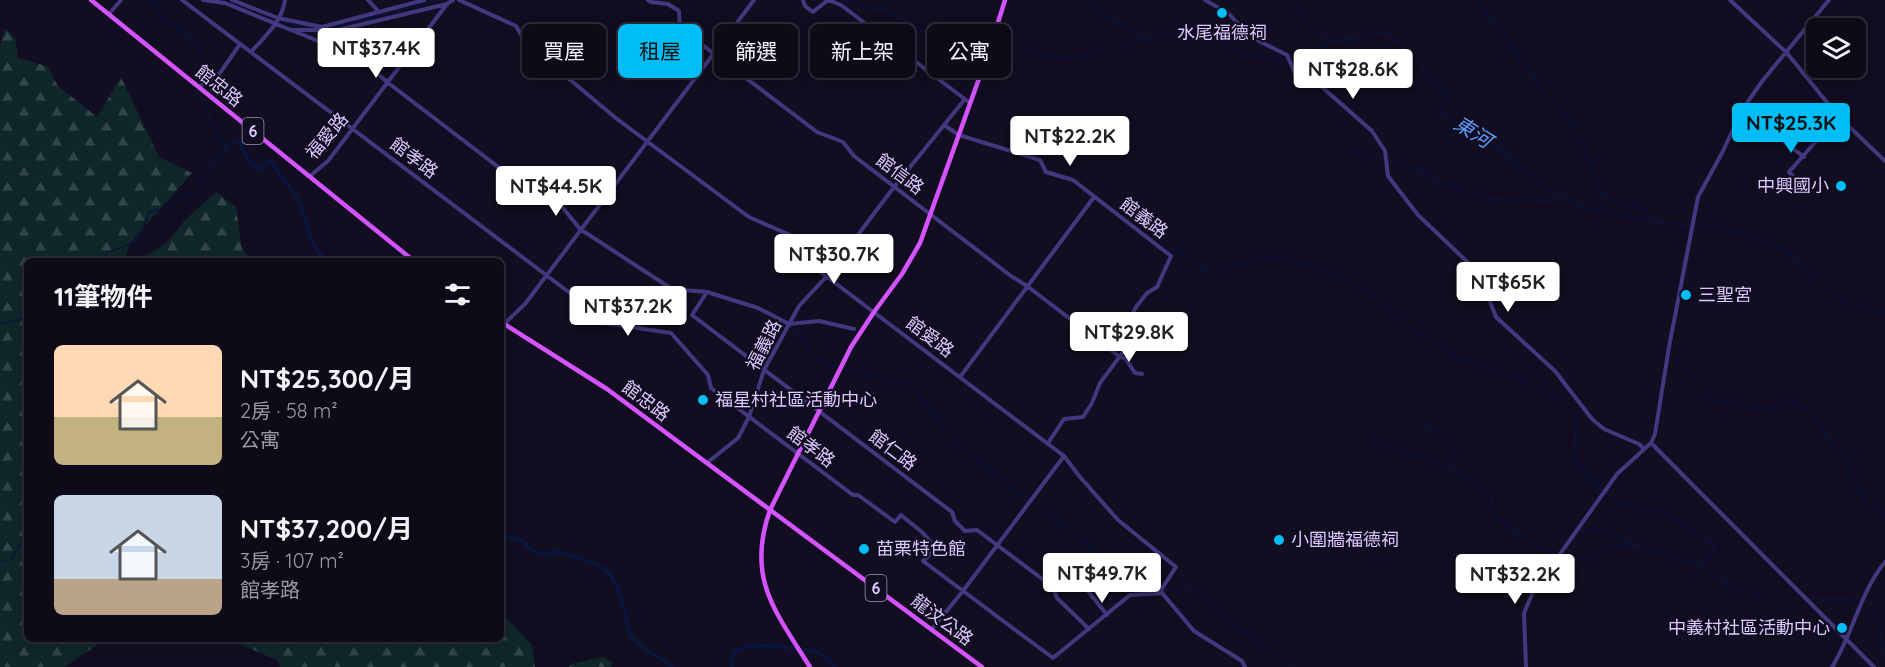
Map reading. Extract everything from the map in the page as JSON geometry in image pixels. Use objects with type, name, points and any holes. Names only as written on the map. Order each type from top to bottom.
[{"type":"main road","name":"館忠路","points":[[91,0],[410,258]]},
{"type":"main road","points":[[810,667],[776,613],[762,576],[760,549],[764,527],[770,510],[851,347],[914,254],[931,215],[1005,0]]},
{"type":"main road","name":"館忠路","points":[[504,324],[591,378],[770,510]]},
{"type":"main road","name":"龍汶公路","points":[[770,510],[982,667]]},
{"type":"street","points":[[109,14],[121,0]]},
{"type":"street","name":"館孝路","points":[[182,0],[546,275],[604,323],[671,333],[708,375],[711,388],[853,495],[858,495],[895,522],[901,515],[936,549],[923,561],[1053,658],[1089,629]]},
{"type":"street","points":[[203,0],[225,3],[360,58],[387,82],[518,182],[529,178],[539,182],[580,229],[672,289],[707,292],[758,308],[789,324],[819,321],[854,329]]},
{"type":"street","points":[[232,0],[278,18],[322,27],[424,0]]},
{"type":"street","points":[[251,52],[276,24],[284,9],[285,0]]},
{"type":"street","points":[[368,0],[378,12]]},
{"type":"street","name":"福愛路","points":[[310,176],[328,160],[447,4],[453,0]]},
{"type":"street","name":"館愛路","points":[[459,0],[516,26],[525,42],[617,119],[749,217],[790,235],[799,244],[810,264],[1064,456],[1118,520],[1176,567],[1161,590],[1162,594]]},
{"type":"street","name":"館信路","points":[[648,0],[668,4],[679,11],[681,28],[714,52]]},
{"type":"street","points":[[736,24],[754,0]]},
{"type":"street","points":[[803,0],[805,6],[813,12],[828,0],[841,5],[970,103]]},
{"type":"street","points":[[1205,0],[1228,13],[1259,41],[1287,55],[1297,78],[1314,80],[1372,131],[1381,143],[1388,176],[1418,215],[1479,273],[1496,317],[1556,371],[1592,419],[1604,429],[1639,444],[1644,449]]},
{"type":"street","points":[[1730,0],[1787,53],[1838,116],[1885,161]]},
{"type":"street","points":[[1526,667],[1524,613],[1533,592],[1603,491],[1617,474],[1651,443],[1659,414],[1669,347],[1698,197],[1742,110],[1763,80],[1829,0]]},
{"type":"street","points":[[291,30],[338,30],[447,4]]},
{"type":"street","points":[[199,87],[220,73],[240,44]]},
{"type":"street","points":[[504,321],[525,304],[714,54]]},
{"type":"street","name":"館信路","points":[[747,78],[816,131],[843,142],[854,156],[1011,276],[1120,357],[1125,358],[1135,373],[1142,374]]},
{"type":"street","name":"福義路","points":[[707,464],[738,438],[749,417],[764,370],[799,306],[827,276],[894,187],[965,99]]},
{"type":"street","points":[[1742,110],[1804,157]]},
{"type":"street","points":[[1809,193],[1789,172],[1838,116]]},
{"type":"street","name":"館義路","points":[[944,125],[959,135],[1040,160],[1046,172],[1073,180],[1171,256],[1157,287],[1147,293],[1136,306],[1125,329],[1126,348],[1120,357]]},
{"type":"street","points":[[960,376],[1094,197]]},
{"type":"street","name":"館仁路","points":[[707,292],[692,315],[952,512],[955,521],[965,531],[977,530],[1053,587],[1057,598],[1068,606],[1089,629]]},
{"type":"street","points":[[1048,443],[1064,418],[1083,417],[1100,383],[1120,357]]},
{"type":"street","points":[[1651,443],[1874,667]]},
{"type":"street","points":[[931,630],[1064,456]]},
{"type":"street","points":[[1832,667],[1871,581],[1885,562]]},
{"type":"street","points":[[1053,587],[1071,577],[1084,586],[1107,615]]},
{"type":"street","points":[[1089,629],[1130,594],[1162,594],[1194,630],[1242,661],[1245,667]]},
{"type":"green space","points":[[5,28],[15,37],[18,58],[47,66],[58,86],[97,117],[121,77],[159,157],[192,173],[130,243],[125,258],[24,258],[24,642],[102,642],[64,667],[0,667],[0,46]]},
{"type":"green space","points":[[216,192],[236,207],[242,249],[250,258],[143,258],[168,241],[185,220]]},
{"type":"green space","points":[[504,616],[532,645],[535,667],[280,667],[277,660],[233,642],[504,642]]},
{"type":"green space","points":[[603,657],[613,663],[611,667],[569,667],[571,664]]},
{"type":"waterway","points":[[152,0],[165,20],[194,39],[211,78]]},
{"type":"waterway","name":"東河","points":[[228,0],[259,16],[318,28]]},
{"type":"waterway","name":"東河","points":[[326,28],[438,0]]},
{"type":"waterway","name":"東河","points":[[841,0],[889,10],[927,33]]},
{"type":"waterway","points":[[1091,0],[1090,5],[1102,14],[1146,38]]},
{"type":"waterway","points":[[1292,0],[1316,32],[1348,39]]},
{"type":"waterway","points":[[1477,0],[1507,39],[1529,73],[1573,124],[1599,191],[1619,204],[1636,206],[1662,223]]},
{"type":"waterway","name":"東河","points":[[1011,51],[1065,58],[1131,44],[1151,37],[1187,34],[1220,43],[1256,58],[1281,60],[1296,59],[1329,43],[1383,32],[1390,34],[1448,95],[1441,108],[1441,113],[1507,153],[1513,163],[1561,196],[1583,207],[1635,220],[1734,230],[1785,250],[1843,302],[1885,315]]},
{"type":"waterway","points":[[209,82],[196,93],[205,101],[212,127],[224,145],[240,141]]},
{"type":"waterway","points":[[240,141],[247,157],[259,169],[271,160],[296,196],[310,237],[324,258]]},
{"type":"waterway","points":[[105,258],[108,252],[131,243],[140,235],[149,212],[163,209],[198,192],[205,174],[227,144]]},
{"type":"waterway","points":[[1342,151],[1360,156],[1364,153],[1383,158]]},
{"type":"waterway","points":[[1388,160],[1418,169],[1441,182],[1485,199],[1553,201],[1560,197]]},
{"type":"waterway","points":[[1162,246],[1169,252],[1178,249],[1210,273],[1280,257],[1325,270],[1349,281],[1454,356],[1549,391],[1576,419],[1576,453],[1580,464],[1592,482],[1609,496],[1629,506],[1649,508],[1660,512],[1712,544],[1714,551],[1703,566]]},
{"type":"waterway","points":[[0,324],[24,319]]},
{"type":"waterway","points":[[791,327],[819,360],[833,366],[908,384],[919,394],[957,444],[1092,548],[1134,591],[1154,592]]},
{"type":"waterway","points":[[1671,357],[1677,360],[1714,400],[1753,410],[1781,404],[1800,404],[1813,416],[1849,465],[1855,484],[1865,501],[1885,515]]},
{"type":"waterway","points":[[1420,423],[1446,439],[1457,472]]},
{"type":"waterway","points":[[1365,440],[1420,457],[1484,487],[1490,493],[1495,514],[1499,519],[1523,537],[1556,555]]},
{"type":"waterway","points":[[1581,529],[1617,533],[1633,543]]},
{"type":"waterway","points":[[504,534],[523,541],[532,551],[547,555],[559,551],[602,568],[614,581],[632,636],[642,647],[672,667]]},
{"type":"waterway","points":[[0,562],[11,560],[19,545],[24,542]]},
{"type":"waterway","points":[[1561,557],[1580,560],[1611,547],[1634,545],[1703,566],[1719,579],[1737,588],[1761,595]]},
{"type":"waterway","points":[[1162,591],[1186,588],[1200,591],[1219,609],[1221,615],[1234,628],[1246,633],[1291,667]]},
{"type":"waterway","points":[[1808,599],[1851,599],[1862,596]]},
{"type":"waterway","points":[[1867,598],[1876,609],[1880,637],[1885,652]]},
{"type":"waterway","points":[[1109,610],[1122,599]]},
{"type":"waterway","points":[[732,667],[733,655],[736,651],[754,646],[817,652],[826,657],[835,667]]},
{"type":"place","name":"水尾福德祠","points":[[1222,13]]},
{"type":"place","name":"中興國小","points":[[1841,186]]},
{"type":"place","name":"三聖宮","points":[[1686,295]]},
{"type":"place","name":"福星村社區活動中心","points":[[703,400]]},
{"type":"place","name":"小圍牆福德祠","points":[[1279,540]]},
{"type":"place","name":"苗栗特色館","points":[[864,549]]},
{"type":"place","name":"中義村社區活動中心","points":[[1842,628]]}]
